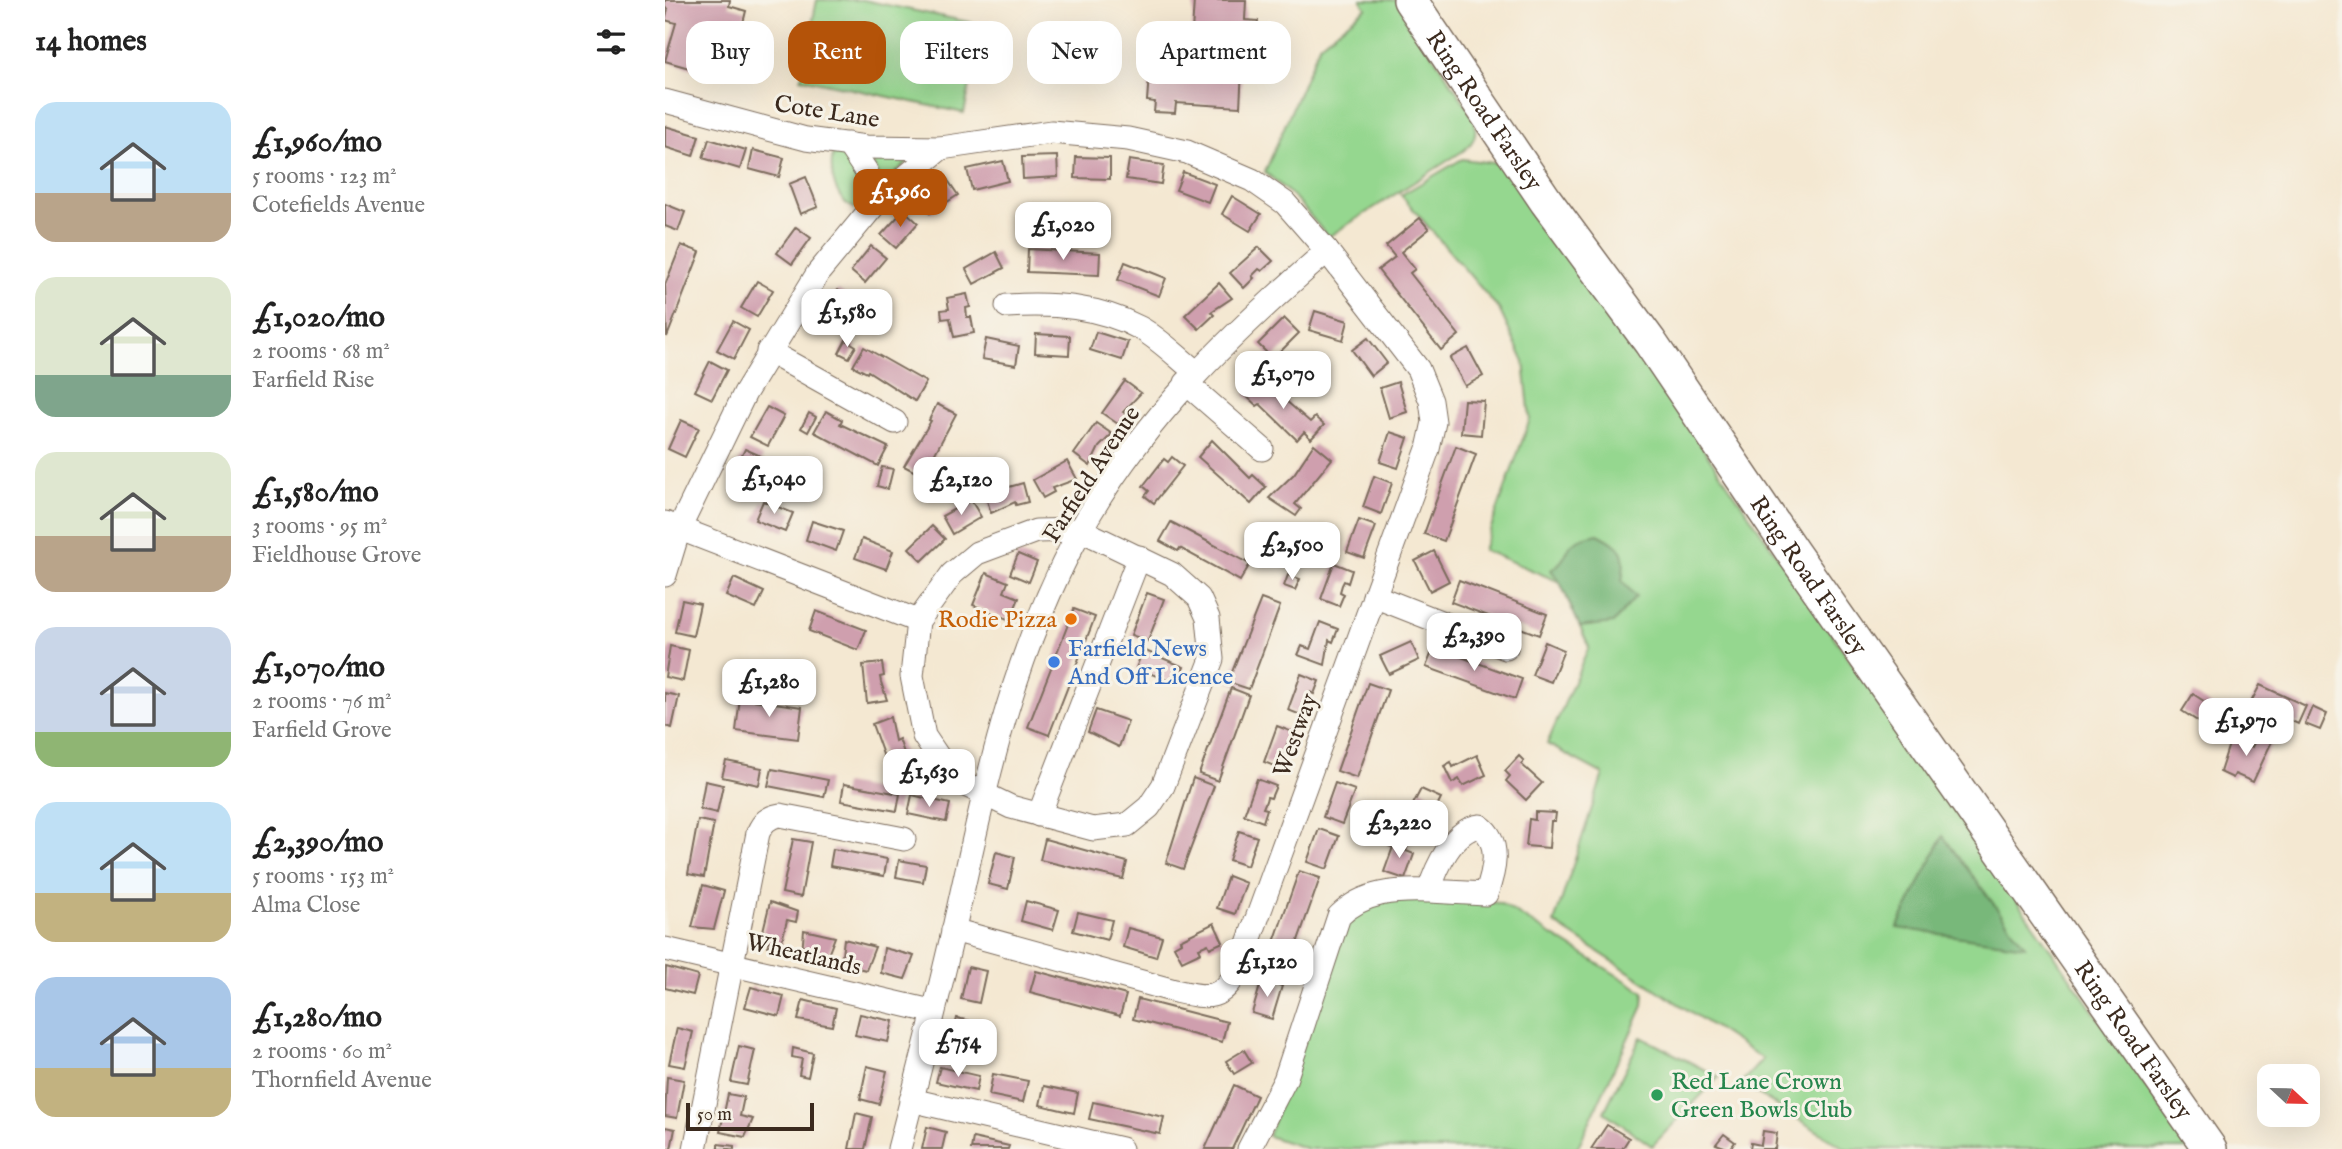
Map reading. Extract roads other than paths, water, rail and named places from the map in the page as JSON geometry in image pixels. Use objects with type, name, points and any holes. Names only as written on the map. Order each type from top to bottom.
[{"type":"highway","name":"Ring Road Farsley","points":[[1410,0],[1546,201],[1650,342],[1793,553],[2210,1149]]},
{"type":"street","name":"Cote Lane","points":[[665,101],[806,139],[848,144],[941,148],[1051,132],[1128,139],[1187,152],[1252,180],[1285,204],[1327,251]]},
{"type":"street","points":[[848,144],[866,171],[876,203]]},
{"type":"street","points":[[665,575],[672,526],[768,351],[818,273],[876,203],[941,148]]},
{"type":"street","name":"Farfield Avenue","points":[[899,1149],[953,930],[982,795],[1021,657],[1081,530],[1116,476],[1191,378],[1238,328],[1327,251]]},
{"type":"street","name":"Westway","points":[[953,930],[1185,994],[1207,998],[1229,988],[1239,968],[1429,449],[1434,422],[1431,401],[1418,369],[1327,251]]},
{"type":"street","points":[[1007,306],[1075,306],[1140,328],[1262,449]]},
{"type":"street","points":[[768,351],[895,422]]},
{"type":"street","points":[[672,526],[918,621]]},
{"type":"street","points":[[1081,530],[1139,557],[1173,574],[1199,598],[1208,618],[1213,659],[1163,786],[1149,807],[1127,825],[1093,829],[1039,815],[982,795],[953,779],[924,736],[912,676],[918,621],[952,575],[977,553],[1037,531],[1081,530]]},
{"type":"street","points":[[1039,815],[1139,557]]},
{"type":"street","points":[[1374,596],[1506,648]]},
{"type":"street","points":[[695,1149],[758,832],[771,817],[780,815],[904,839]]},
{"type":"street","points":[[1249,1149],[1285,1080],[1339,916],[1351,904],[1369,896],[1398,890],[1429,891]]},
{"type":"street","name":"Wheatlands","points":[[665,949],[931,1011]]},
{"type":"street","points":[[911,1100],[1121,1149]]},
{"type":"place","name":"Rodie Pizza","points":[[1071,619]]},
{"type":"place","name":"Farfield News And Off Licence","points":[[1054,662]]},
{"type":"place","name":"Red Lane Crown Green Bowls Club","points":[[1657,1095]]}]
